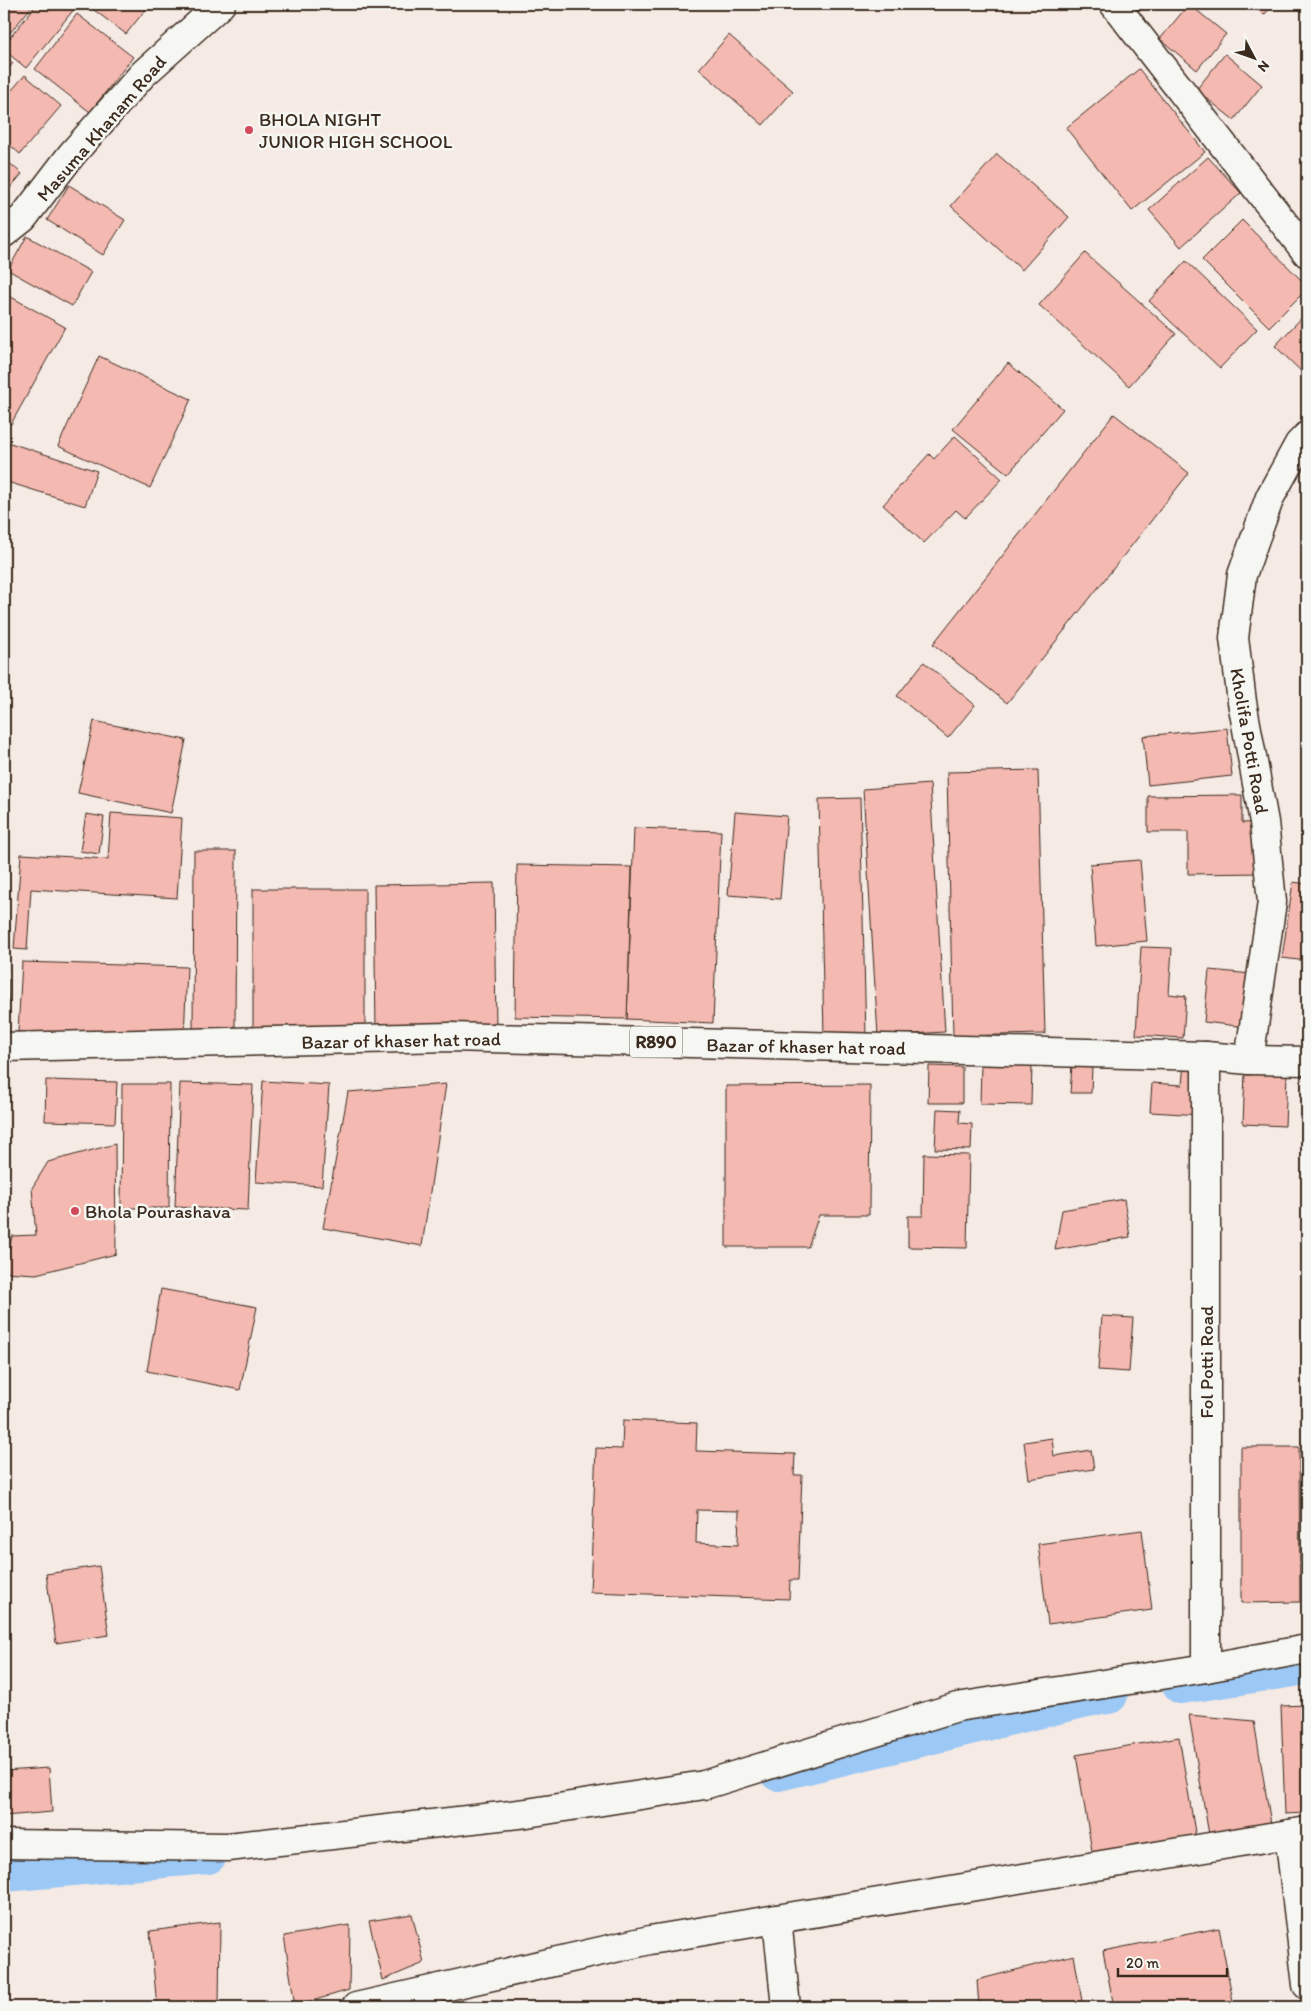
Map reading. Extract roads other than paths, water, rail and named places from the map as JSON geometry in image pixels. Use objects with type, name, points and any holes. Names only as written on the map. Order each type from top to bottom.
[{"type":"street","name":"Masuma Khanam Road","points":[[4,233],[23,218],[72,154],[143,74],[221,4]]},
{"type":"street","points":[[1114,4],[1307,253]]},
{"type":"street","name":"Kholifa Potti Road","points":[[1249,1060],[1272,902],[1264,822],[1242,702],[1234,638],[1242,575],[1270,497],[1299,444],[1307,436]]},
{"type":"street","name":"Bazar of khaser hat road","points":[[4,1047],[450,1037],[1206,1056],[1249,1060],[1307,1061]]},
{"type":"street","name":"Fol Potti Road","points":[[1206,1056],[1206,1668]]},
{"type":"street","points":[[4,1844],[228,1847],[527,1813],[704,1785],[957,1707],[1206,1668],[1307,1649]]},
{"type":"street","points":[[356,2007],[650,1940],[1298,1833],[1307,1985]]},
{"type":"street","points":[[777,1919],[786,2007]]},
{"type":"waterway","points":[[1181,1685],[1307,1666]]},
{"type":"waterway","points":[[778,1772],[1087,1698],[1109,1695]]},
{"type":"waterway","points":[[4,1873],[208,1855]]},
{"type":"place","name":"BHOLA NIGHT JUNIOR HIGH SCHOOL","points":[[249,130]]},
{"type":"place","name":"Bhola Pourashava","points":[[75,1211]]}]
